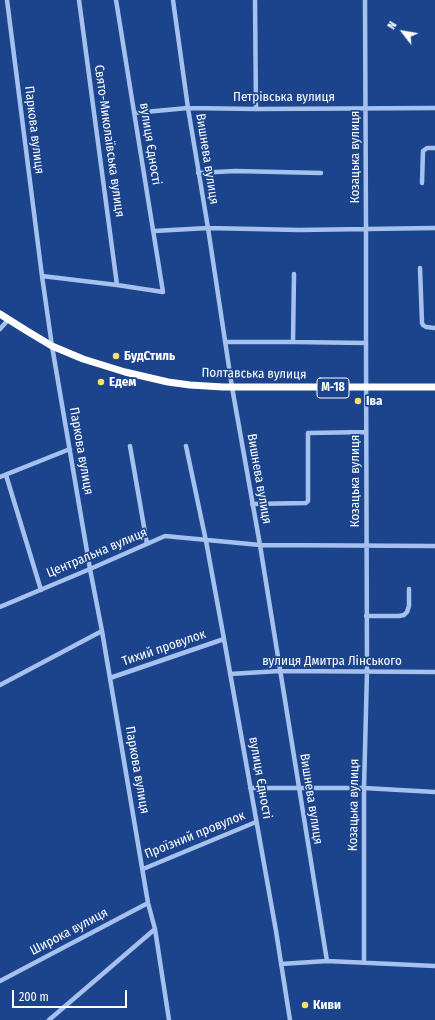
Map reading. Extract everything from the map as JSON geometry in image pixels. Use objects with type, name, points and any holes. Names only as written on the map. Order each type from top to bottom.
[{"type":"highway","name":"М-18","points":[[0,314],[52,346]]},
{"type":"highway","name":"Полтавська вулиця","points":[[52,346],[83,359],[146,378],[190,385],[232,387],[435,387]]},
{"type":"street","name":"Паркова вулиця","points":[[7,0],[52,346],[148,903],[155,929],[169,1020]]},
{"type":"street","name":"Свято-Миколаївська вулиця","points":[[79,0],[117,285]]},
{"type":"street","name":"вулиця Єдності","points":[[116,0],[163,292],[117,285]]},
{"type":"street","name":"Вишнева вулиця","points":[[173,0],[188,108],[232,387],[260,545],[327,961]]},
{"type":"street","points":[[255,0],[256,108]]},
{"type":"street","name":"Козацька вулиця","points":[[364,962],[364,788],[367,672],[365,0]]},
{"type":"street","name":"Петрівська вулиця","points":[[134,113],[188,108],[435,108]]},
{"type":"street","points":[[422,183],[423,151],[427,148],[435,148]]},
{"type":"street","points":[[198,173],[235,171],[321,173]]},
{"type":"street","points":[[154,231],[208,228],[299,230],[435,228]]},
{"type":"street","points":[[420,268],[422,323],[426,327],[435,328]]},
{"type":"street","points":[[293,342],[294,274]]},
{"type":"street","points":[[42,276],[117,285]]},
{"type":"street","points":[[0,329],[8,320]]},
{"type":"street","points":[[225,342],[366,343]]},
{"type":"street","points":[[252,504],[306,503],[308,501],[308,433],[366,432]]},
{"type":"street","points":[[130,446],[146,544]]},
{"type":"street","name":"вулиця Єдності","points":[[186,446],[206,540],[224,639],[276,931],[290,1020]]},
{"type":"street","points":[[0,477],[70,449]]},
{"type":"street","points":[[6,475],[41,590]]},
{"type":"street","name":"Центральна вулиця","points":[[0,606],[41,590],[165,536],[260,545],[435,546]]},
{"type":"street","points":[[366,616],[404,615],[409,606],[409,590]]},
{"type":"street","points":[[0,685],[102,631]]},
{"type":"street","name":"Тихий провулок","points":[[110,678],[224,639]]},
{"type":"street","name":"вулиця Дмитра Лінського","points":[[230,674],[280,671],[435,672]]},
{"type":"street","points":[[250,788],[364,788],[435,792]]},
{"type":"street","name":"Проїзний провулок","points":[[143,869],[256,822]]},
{"type":"street","name":"Широка вулиця","points":[[0,981],[148,903]]},
{"type":"street","points":[[49,1020],[155,929]]},
{"type":"street","points":[[281,964],[327,961],[435,966]]},
{"type":"place","name":"БудСтиль","points":[[116,356]]},
{"type":"place","name":"Едем","points":[[101,382]]},
{"type":"place","name":"Іва","points":[[358,401]]},
{"type":"place","name":"Киви","points":[[305,1005]]}]
